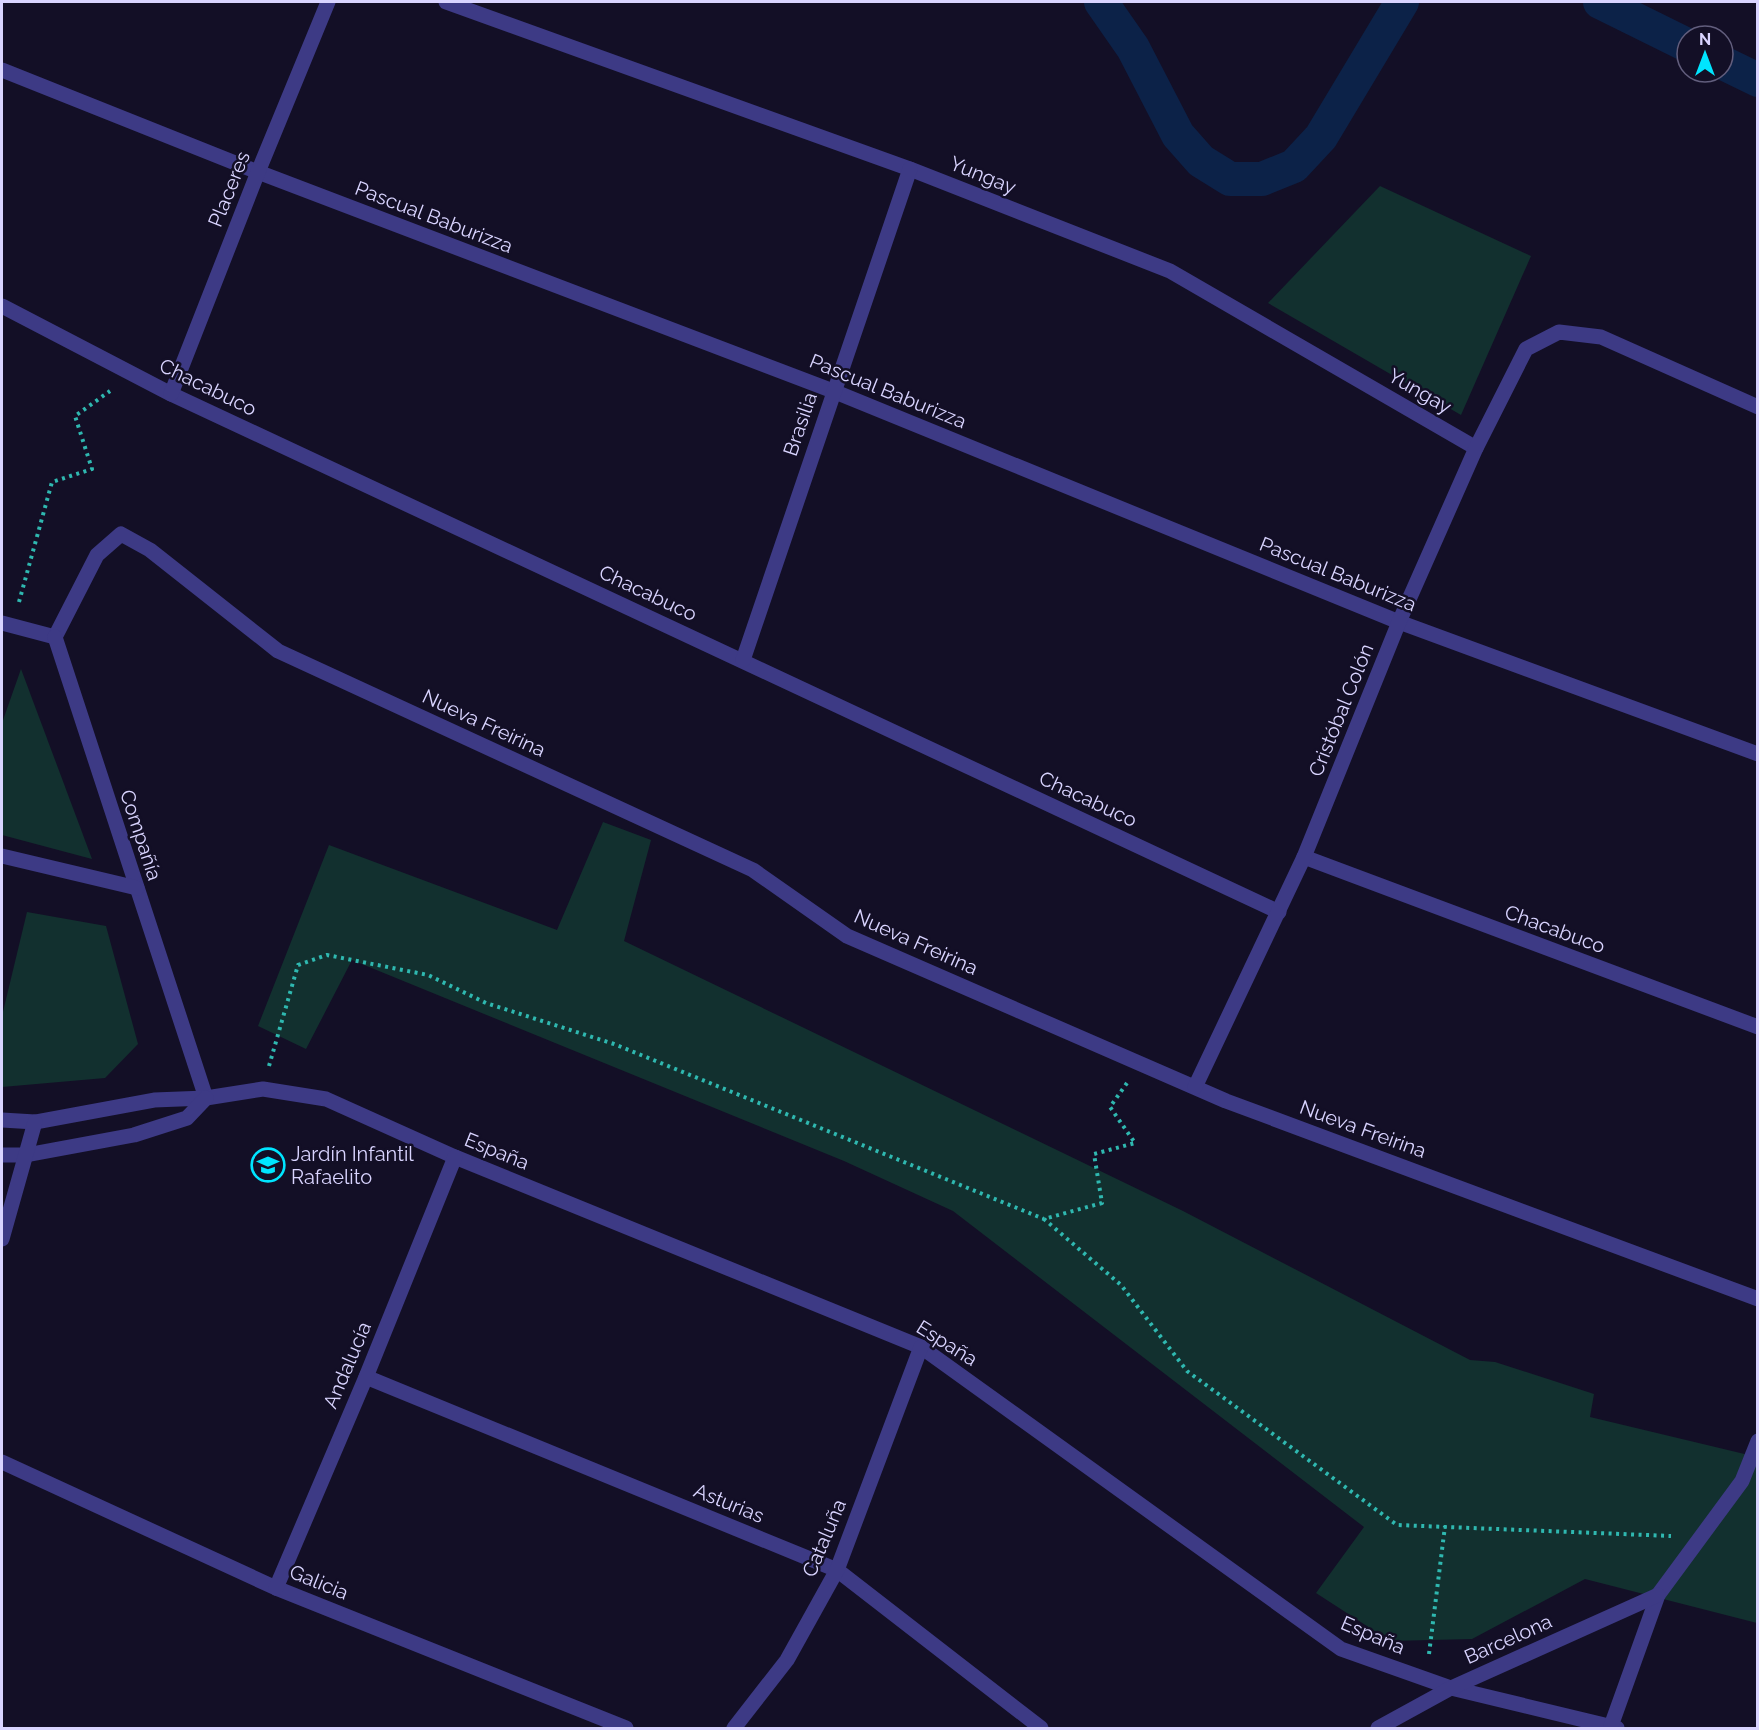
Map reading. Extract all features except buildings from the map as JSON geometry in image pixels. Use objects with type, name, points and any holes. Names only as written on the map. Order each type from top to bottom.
[{"type":"street","name":"Placeres","points":[[171,393],[328,2]]},
{"type":"street","name":"Yungay","points":[[446,2],[910,169],[1170,271],[1476,448]]},
{"type":"street","name":"Pascual Baburizza","points":[[2,70],[258,172],[833,391],[1399,622],[1758,754]]},
{"type":"street","name":"Brasilia","points":[[743,660],[910,169]]},
{"type":"street","name":"Chacabuco","points":[[2,306],[171,393],[1279,912]]},
{"type":"street","name":"Cristóbal Colón","points":[[1195,1087],[1304,857],[1399,622],[1476,448],[1526,349],[1559,332],[1601,337],[1758,407]]},
{"type":"street","name":"Nueva Freirina","points":[[55,637],[97,555],[121,534],[150,550],[278,651],[753,870],[847,936],[1226,1101],[1758,1299]]},
{"type":"street","points":[[7,625],[55,637]]},
{"type":"street","name":"Compañía","points":[[55,637],[206,1098]]},
{"type":"street","points":[[2,856],[136,888]]},
{"type":"street","name":"Chacabuco","points":[[1304,857],[1758,1027]]},
{"type":"street","name":"España","points":[[2,1120],[34,1122],[154,1100],[206,1098],[263,1089],[326,1099],[455,1157],[921,1347],[1341,1649],[1451,1688],[1614,1727]]},
{"type":"street","points":[[2,1155],[26,1155],[134,1135],[187,1118],[206,1098]]},
{"type":"street","points":[[2,1239],[34,1122]]},
{"type":"street","name":"Andalucía","points":[[276,1588],[366,1377],[455,1157]]},
{"type":"street","name":"Cataluña","points":[[734,1728],[787,1660],[837,1570],[921,1347]]},
{"type":"street","name":"Asturias","points":[[366,1377],[837,1570],[1041,1728]]},
{"type":"street","points":[[1614,1727],[1658,1595],[1742,1481],[1758,1441]]},
{"type":"street","name":"Galicia","points":[[2,1462],[276,1588],[626,1728]]},
{"type":"street","name":"Barcelona","points":[[1378,1728],[1451,1688],[1658,1595]]},
{"type":"path","points":[[7,625],[52,482],[92,469],[75,416],[133,374]]},
{"type":"path","points":[[263,1089],[298,965],[327,955],[428,975],[486,1003],[614,1044],[1044,1219],[1121,1285],[1187,1371],[1397,1525],[1701,1538]]},
{"type":"path","points":[[1044,1219],[1102,1203],[1094,1154],[1135,1143],[1110,1107],[1141,1063]]},
{"type":"path","points":[[1426,1679],[1445,1526]]},
{"type":"green space","points":[[1380,186],[1531,256],[1461,415],[1268,303]]},
{"type":"green space","points":[[21,669],[92,859],[2,835],[2,723]]},
{"type":"green space","points":[[603,822],[651,840],[624,941],[1183,1211],[1470,1360],[1495,1362],[1594,1394],[1590,1417],[1757,1457],[1757,1623],[1585,1579],[1472,1639],[1390,1641],[1316,1593],[1364,1527],[953,1211],[844,1161],[352,960],[306,1049],[258,1026],[329,845],[557,930]]},
{"type":"green space","points":[[27,912],[106,926],[138,1044],[105,1078],[2,1087],[2,1016]]},
{"type":"waterway","points":[[1101,2],[1133,48],[1178,135],[1201,161],[1230,179],[1262,179],[1294,166],[1321,137],[1402,2]]},
{"type":"waterway","points":[[1600,2],[1675,39]]},
{"type":"waterway","points":[[1735,69],[1758,80]]},
{"type":"place","name":"Jardín Infantil Rafaelito","points":[[268,1165]]}]
